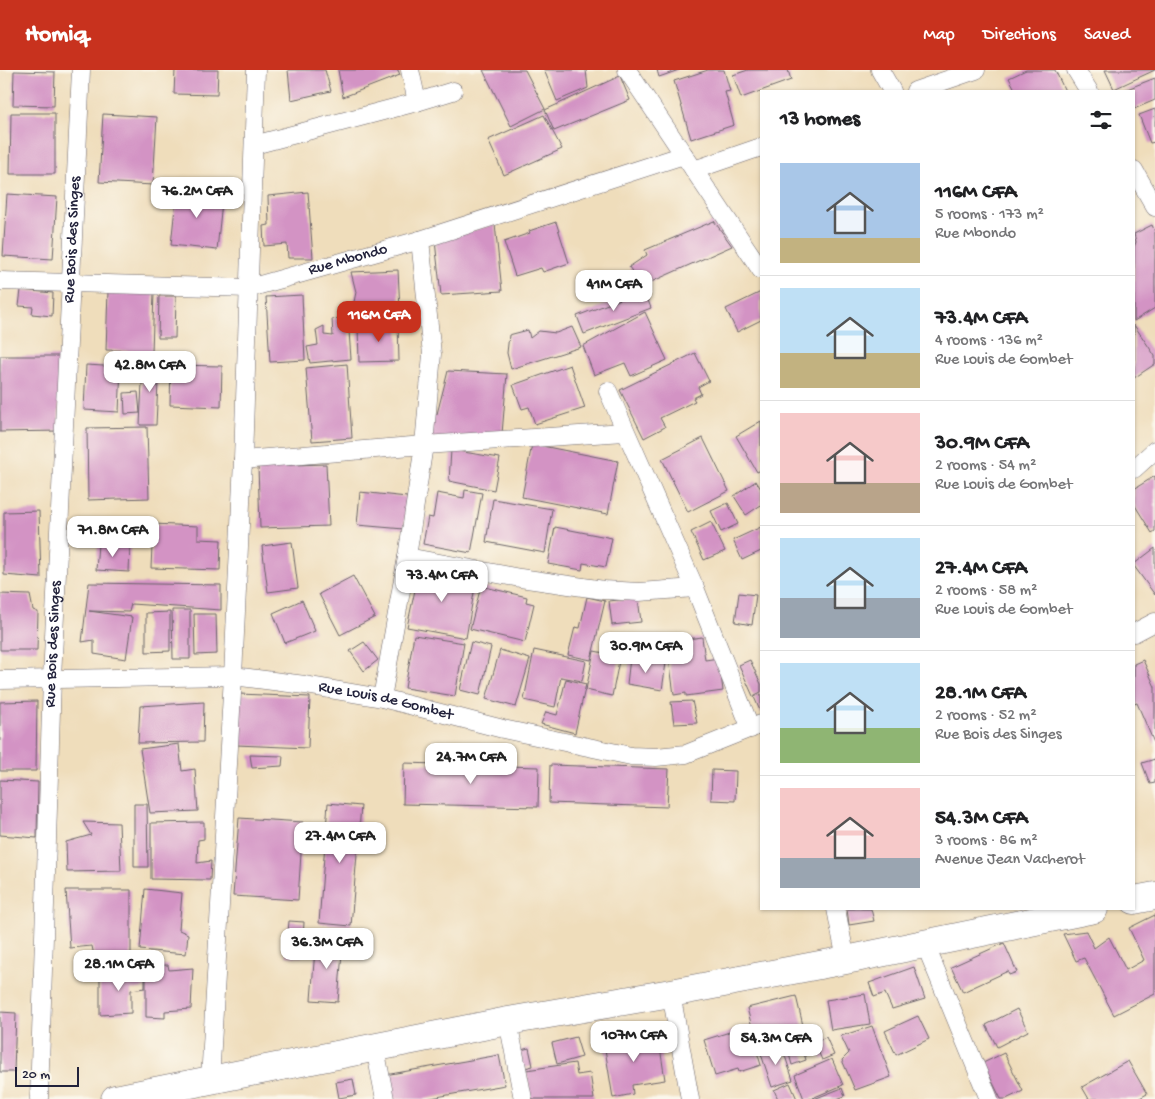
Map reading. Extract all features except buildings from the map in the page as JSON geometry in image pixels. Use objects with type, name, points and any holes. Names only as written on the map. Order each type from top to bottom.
[{"type":"highway","points":[[1135,900],[1155,896]]},
{"type":"highway","points":[[116,1099],[172,1094],[210,1081],[508,1021],[846,960],[925,944],[1043,914],[1084,910]]},
{"type":"street","name":"Rue Bois des Singes","points":[[39,1099],[52,678],[81,70]]},
{"type":"street","points":[[210,1081],[243,460],[256,70]]},
{"type":"street","points":[[410,70],[417,102]]},
{"type":"street","points":[[627,70],[760,269]]},
{"type":"street","points":[[880,70],[891,90]]},
{"type":"street","points":[[921,90],[976,70]]},
{"type":"street","points":[[1076,70],[1087,90]]},
{"type":"street","points":[[254,145],[453,91]]},
{"type":"street","points":[[694,170],[760,147]]},
{"type":"street","name":"Rue Mbondo","points":[[0,280],[249,288],[420,240],[684,155]]},
{"type":"street","points":[[1135,172],[1155,207]]},
{"type":"street","points":[[382,698],[407,557],[424,445],[432,354],[420,240]]},
{"type":"street","points":[[608,391],[756,727]]},
{"type":"street","points":[[243,460],[424,445],[625,432]]},
{"type":"street","points":[[1136,461],[1155,450]]},
{"type":"street","points":[[407,557],[520,578],[604,590],[639,592],[696,588]]},
{"type":"street","points":[[1135,632],[1155,622]]},
{"type":"street","name":"Rue Louis de Gombet","points":[[0,680],[233,676],[305,685],[382,698],[503,729],[631,756],[656,757],[686,754],[756,727]]},
{"type":"street","points":[[836,910],[846,960]]},
{"type":"street","points":[[925,944],[989,1099]]},
{"type":"street","points":[[671,993],[690,1099]]},
{"type":"street","points":[[508,1021],[523,1099]]},
{"type":"street","points":[[375,1048],[385,1099]]}]
